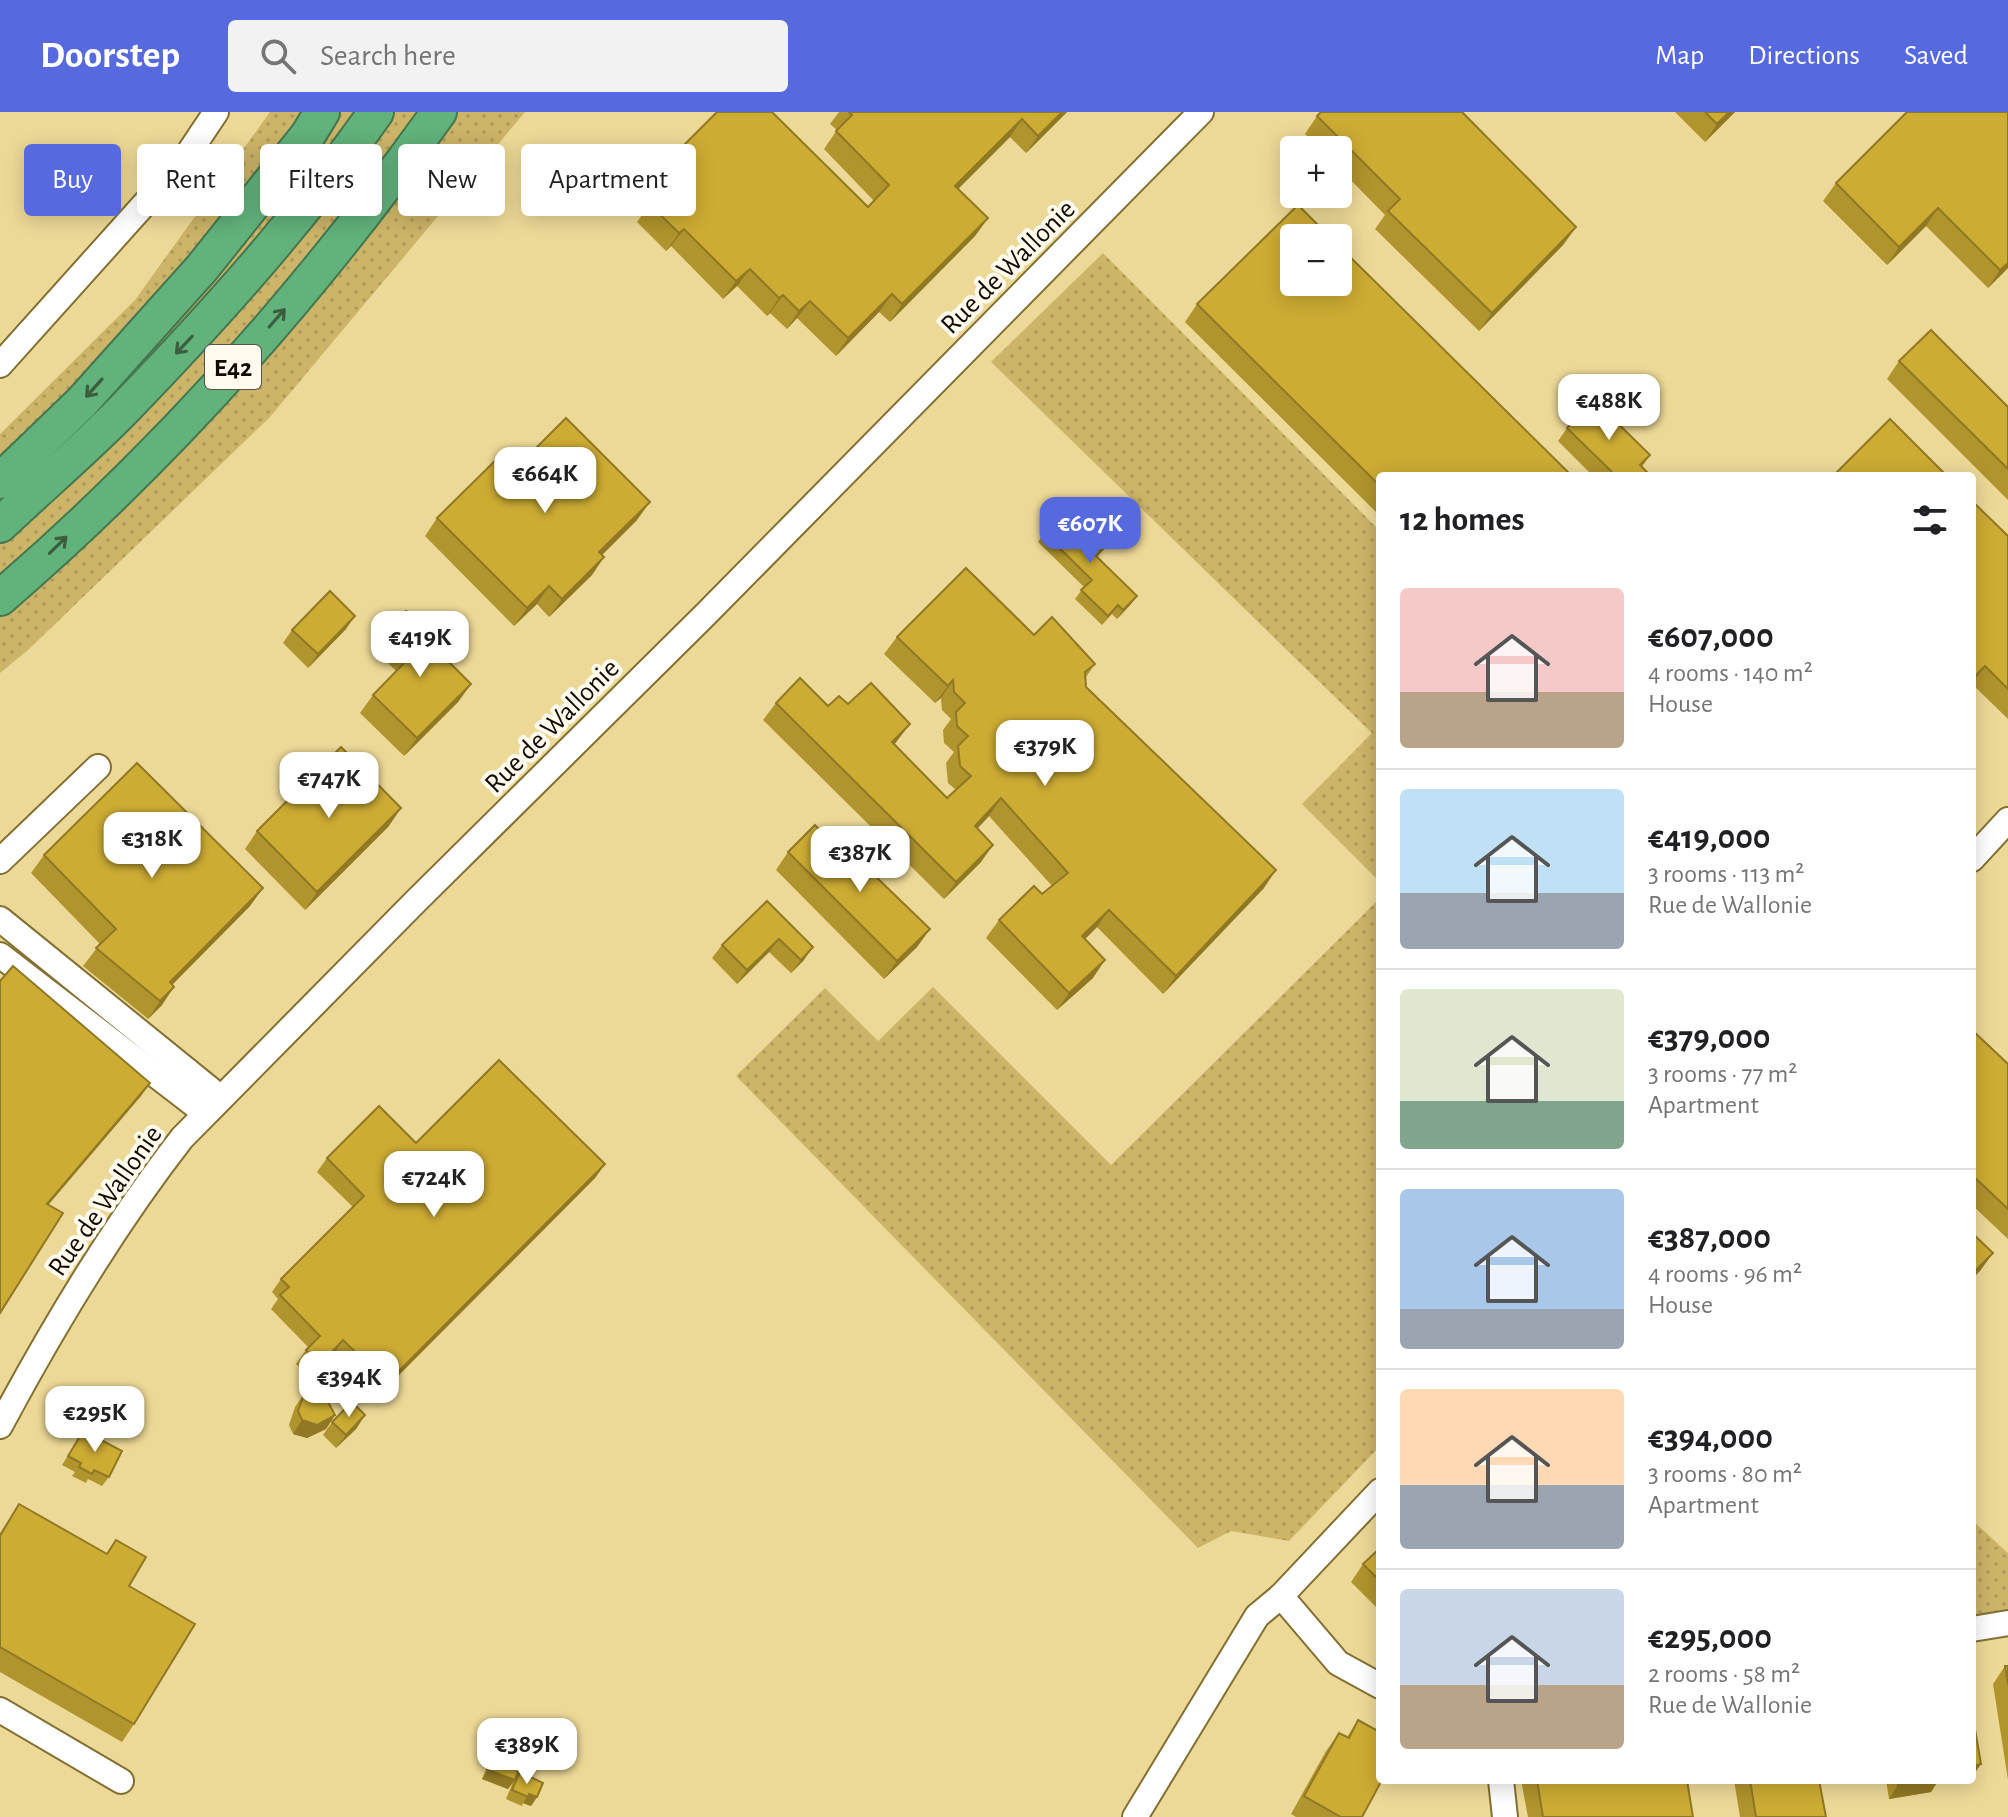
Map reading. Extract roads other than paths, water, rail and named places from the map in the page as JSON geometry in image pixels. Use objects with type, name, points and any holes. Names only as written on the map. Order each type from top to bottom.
[{"type":"highway","points":[[0,481],[82,402],[202,268],[308,135],[322,112]]},
{"type":"highway","name":"E42","points":[[0,525],[123,411],[203,324],[283,235],[376,112]]},
{"type":"highway","name":"E42","points":[[0,598],[160,446],[241,359],[396,173],[439,112]]},
{"type":"street","points":[[0,365],[184,160],[216,112]]},
{"type":"street","name":"Rue de Wallonie","points":[[0,1426],[48,1336],[122,1220],[158,1169],[213,1105],[715,605],[1201,112]]},
{"type":"street","points":[[0,861],[98,767]]},
{"type":"street","points":[[1976,855],[2008,820]]},
{"type":"street","points":[[0,919],[213,1105]]},
{"type":"street","points":[[0,955],[213,1105]]},
{"type":"street","points":[[1135,1817],[1257,1616],[1281,1596],[1376,1495]]},
{"type":"street","points":[[1281,1596],[1338,1663],[1376,1684]]},
{"type":"street","points":[[1976,1628],[2008,1623]]},
{"type":"street","points":[[0,1710],[121,1781]]},
{"type":"street","points":[[1501,1784],[1505,1817]]}]
